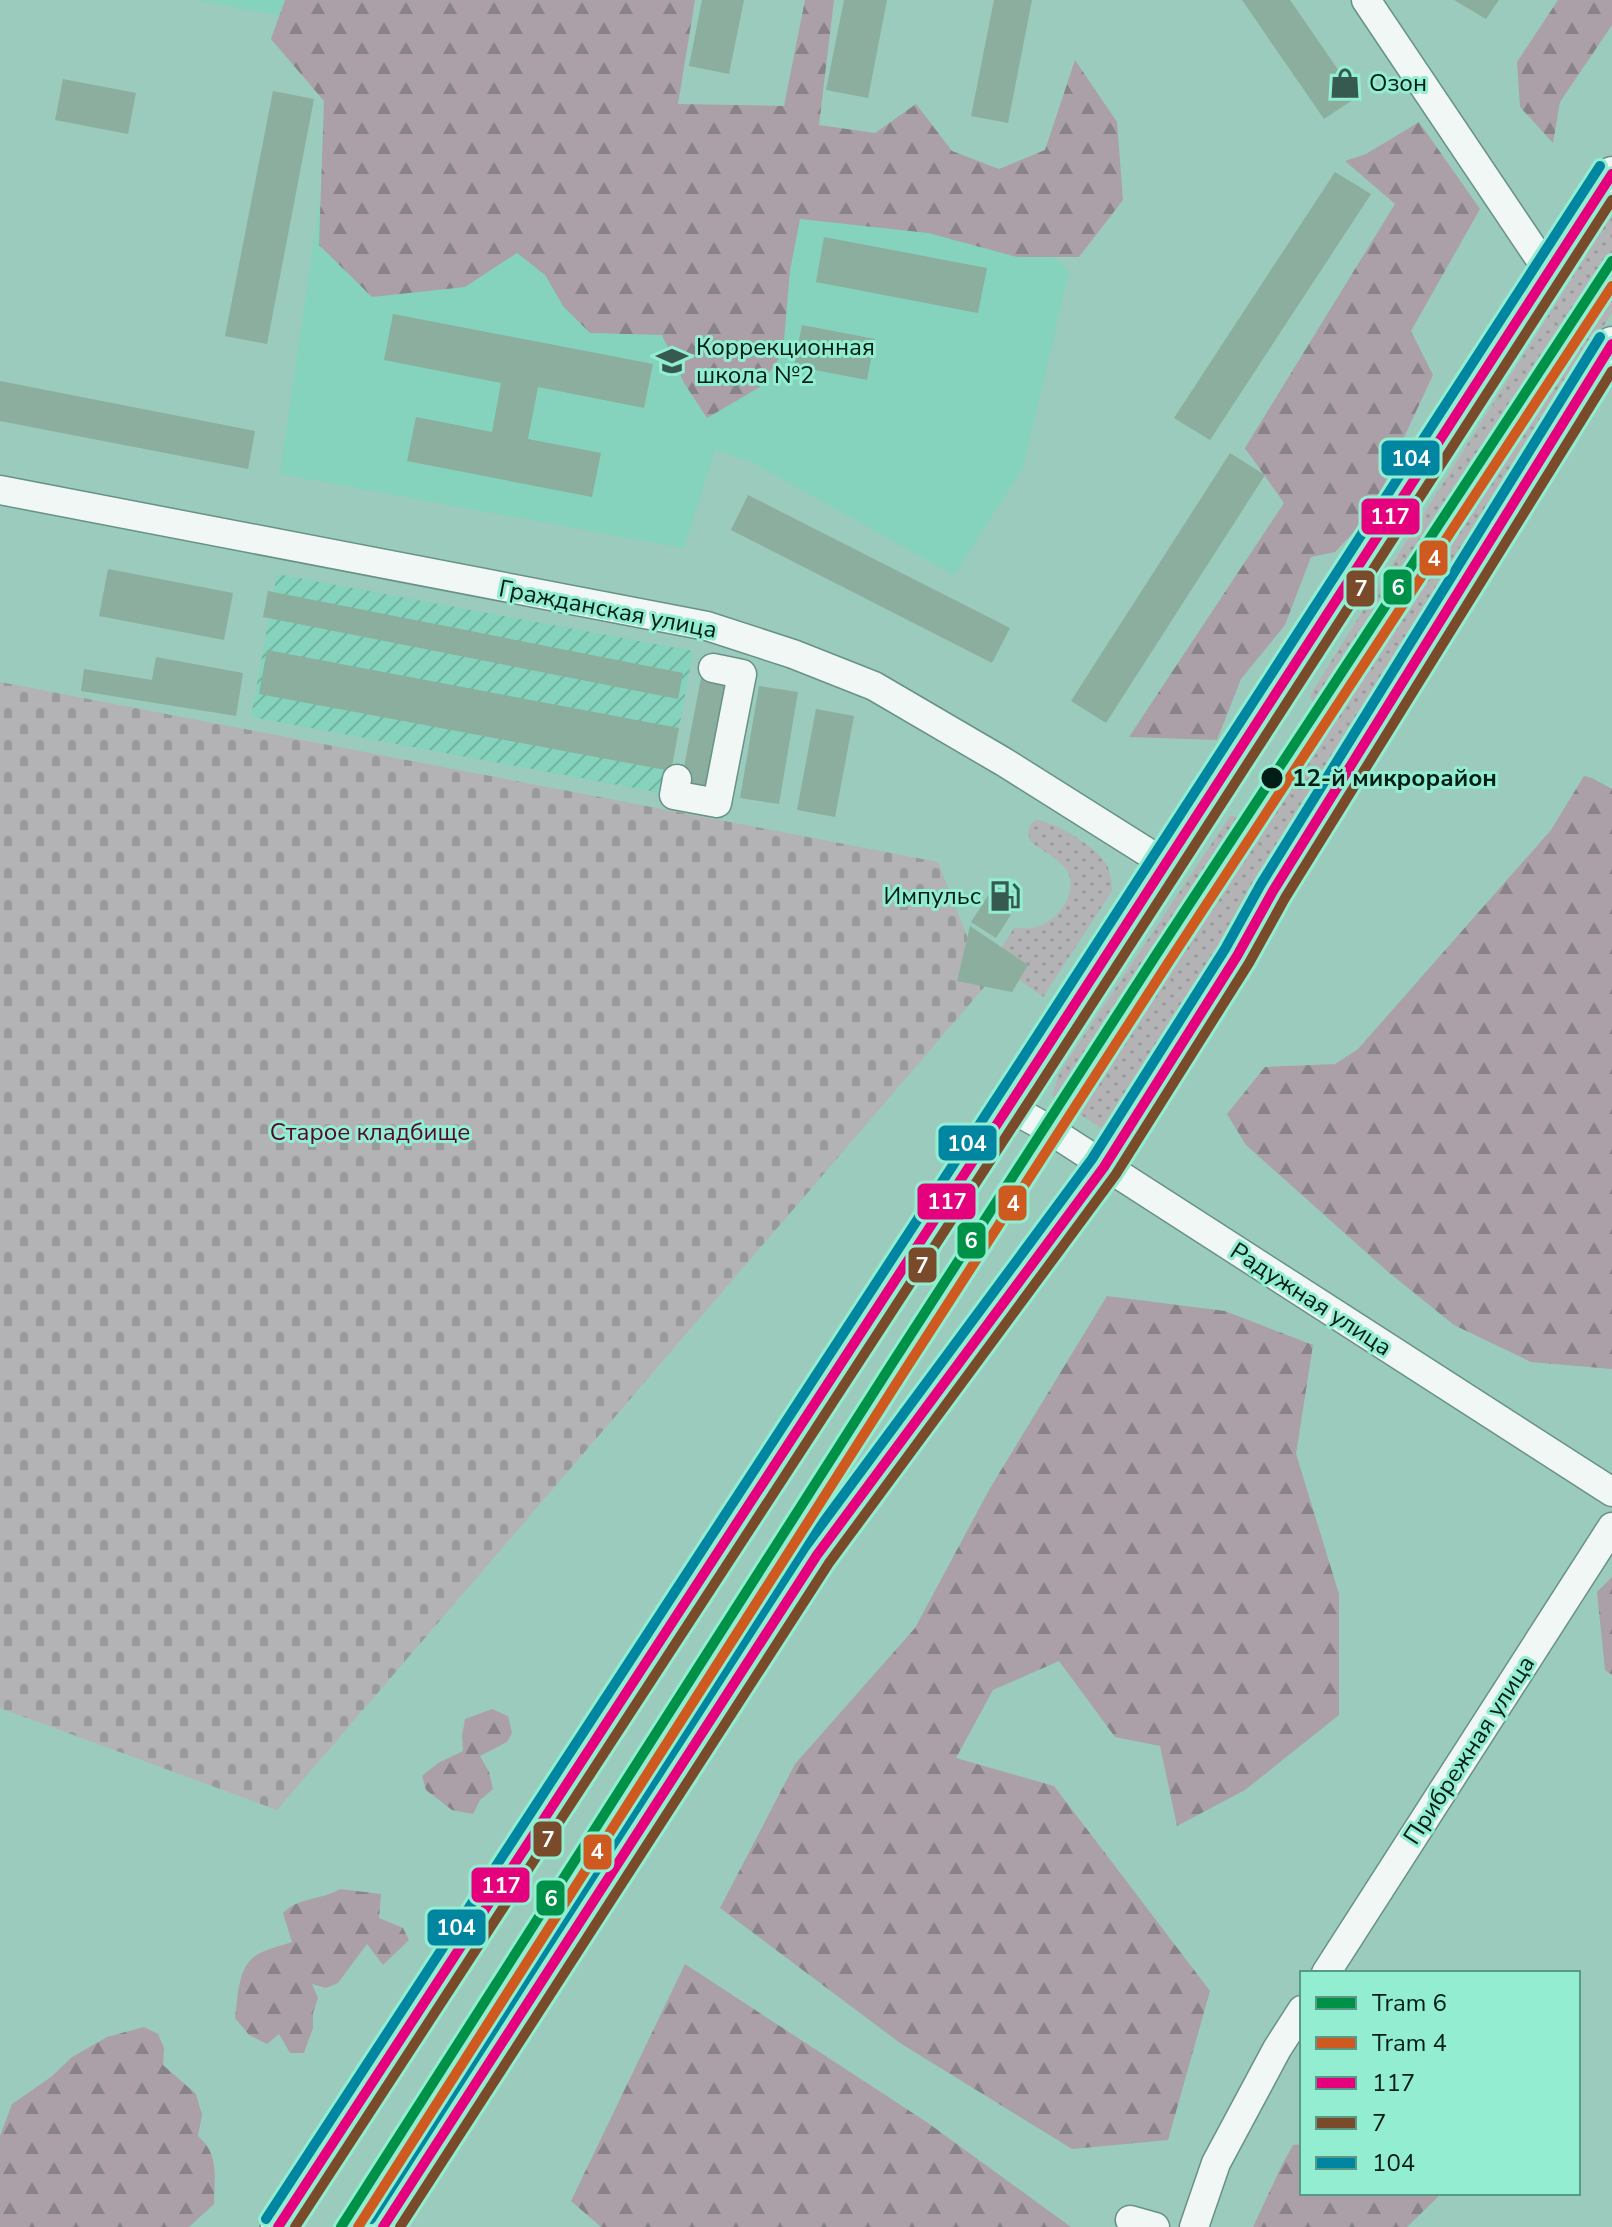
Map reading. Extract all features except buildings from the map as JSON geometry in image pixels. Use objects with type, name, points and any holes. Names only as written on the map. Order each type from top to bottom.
[{"type":"main road","points":[[278,2227],[1009,1107],[1612,174]]},
{"type":"main road","points":[[383,2227],[817,1555],[1104,1167],[1612,344]]},
{"type":"street","points":[[1366,0],[1548,271]]},
{"type":"street","name":"Гражданская улица","points":[[0,490],[694,624],[793,654],[874,686],[1004,762],[1166,864]]},
{"type":"street","points":[[677,779],[674,795],[717,803],[742,674],[713,668]]},
{"type":"street","name":"Радужная улица","points":[[1009,1107],[1045,1127],[1612,1492]]},
{"type":"street","name":"Прибрежная улица","points":[[1327,1971],[1612,1527]]},
{"type":"street","points":[[1194,2227],[1216,2163],[1277,2049],[1300,2013]]},
{"type":"shaded area","points":[[196,0],[299,0],[281,16]]},
{"type":"shaded area","name":"Коррекционная школа №2","points":[[333,108],[1034,238],[1069,272],[1023,468],[954,575],[748,460],[715,450],[684,548],[280,474]]},
{"type":"shaded area","points":[[277,574],[693,651],[667,794],[251,717]]},
{"type":"green space","points":[[285,0],[695,0],[678,104],[784,106],[805,0],[834,0],[819,125],[875,133],[916,104],[952,151],[999,169],[1045,150],[1075,60],[1117,122],[1123,200],[1079,257],[1017,257],[928,233],[800,219],[790,271],[783,352],[760,387],[707,418],[684,383],[662,335],[590,333],[563,306],[545,275],[517,253],[465,287],[372,297],[319,245],[324,101],[271,39]]},
{"type":"green space","points":[[1558,0],[1612,0],[1612,25],[1560,102],[1553,143],[1520,107],[1517,62]]},
{"type":"green space","points":[[1419,122],[1480,209],[1411,331],[1433,375],[1374,511],[1335,552],[1311,557],[1285,625],[1241,679],[1217,740],[1129,737],[1284,503],[1245,448],[1395,204],[1345,161],[1366,154]]},
{"type":"green space","points":[[1612,214],[1612,313],[1464,545],[1116,1122],[1104,1130],[1052,1096],[1059,1073],[1230,816],[1251,817],[1318,716],[1310,695]]},
{"type":"green space","name":"Старое кладбище","points":[[0,682],[938,862],[986,985],[277,1810],[0,1708]]},
{"type":"green space","points":[[1584,776],[1612,789],[1612,1369],[1531,1362],[1454,1325],[1387,1271],[1246,1145],[1227,1114],[1265,1067],[1335,1064],[1358,1049],[1551,830]]},
{"type":"green space","points":[[1035,820],[1063,830],[1102,858],[1111,877],[1112,888],[1043,997],[993,961],[1014,928],[1033,928],[1047,922],[1066,903],[1069,894],[1070,877],[1066,869],[1030,841],[1029,830]]},
{"type":"green space","points":[[1107,1296],[1225,1311],[1313,1345],[1296,1454],[1339,1594],[1339,1715],[1245,1790],[1177,1826],[1160,1746],[1115,1737],[1059,1661],[993,1690],[956,1758],[1054,1786],[1210,1991],[1168,2140],[1072,2149],[900,2043],[720,1908],[795,1764],[915,1628],[989,1490]]},
{"type":"green space","points":[[1612,1577],[1612,1675],[1605,1670],[1597,1592]]},
{"type":"green space","points":[[492,1709],[508,1716],[512,1733],[507,1742],[480,1756],[489,1772],[493,1789],[480,1800],[473,1814],[452,1810],[426,1790],[422,1776],[438,1763],[463,1751],[465,1719]]},
{"type":"green space","points":[[340,1889],[381,1894],[379,1918],[403,1928],[409,1940],[383,1965],[367,1944],[338,1983],[326,1988],[312,1984],[318,1998],[313,2013],[313,2028],[304,2053],[290,2053],[279,2034],[267,2044],[249,2035],[235,2018],[239,1985],[245,1968],[255,1956],[292,1942],[283,1913],[289,1908]]},
{"type":"green space","points":[[685,1964],[928,2123],[1071,2227],[601,2227],[571,2201]]},
{"type":"green space","points":[[144,2027],[158,2034],[164,2048],[163,2065],[196,2094],[202,2115],[198,2136],[213,2159],[214,2204],[189,2227],[0,2227],[0,2136],[12,2104],[51,2077],[72,2057],[107,2037]]},
{"type":"green space","points":[[1300,2144],[1300,2195],[1440,2195],[1407,2227],[1253,2227],[1293,2145]]},
{"type":"tram line","name":"6","points":[[341,2227],[1156,955],[1612,261]]},
{"type":"tram line","name":"4","points":[[358,2227],[905,1370],[1612,286]]},
{"type":"transit line","name":"104","points":[[266,2219],[1600,166]]},
{"type":"transit line","name":"117","points":[[278,2227],[1612,174]]},
{"type":"transit line","name":"7","points":[[295,2227],[1612,200]]},
{"type":"transit line","name":"104","points":[[371,2219],[805,1547],[1092,1159],[1225,949],[1261,884],[1600,337]]},
{"type":"transit line","name":"117","points":[[383,2227],[817,1555],[1104,1167],[1612,344]]},
{"type":"transit line","name":"7","points":[[400,2227],[829,1563],[1116,1174],[1612,371]]},
{"type":"place","name":"Озон","points":[[1345,83]]},
{"type":"place","name":"Коррекционная школа №2","points":[[672,361]]},
{"type":"place","name":"12-й микрорайон","points":[[1272,778]]},
{"type":"place","name":"Импульс","points":[[1005,896]]}]
